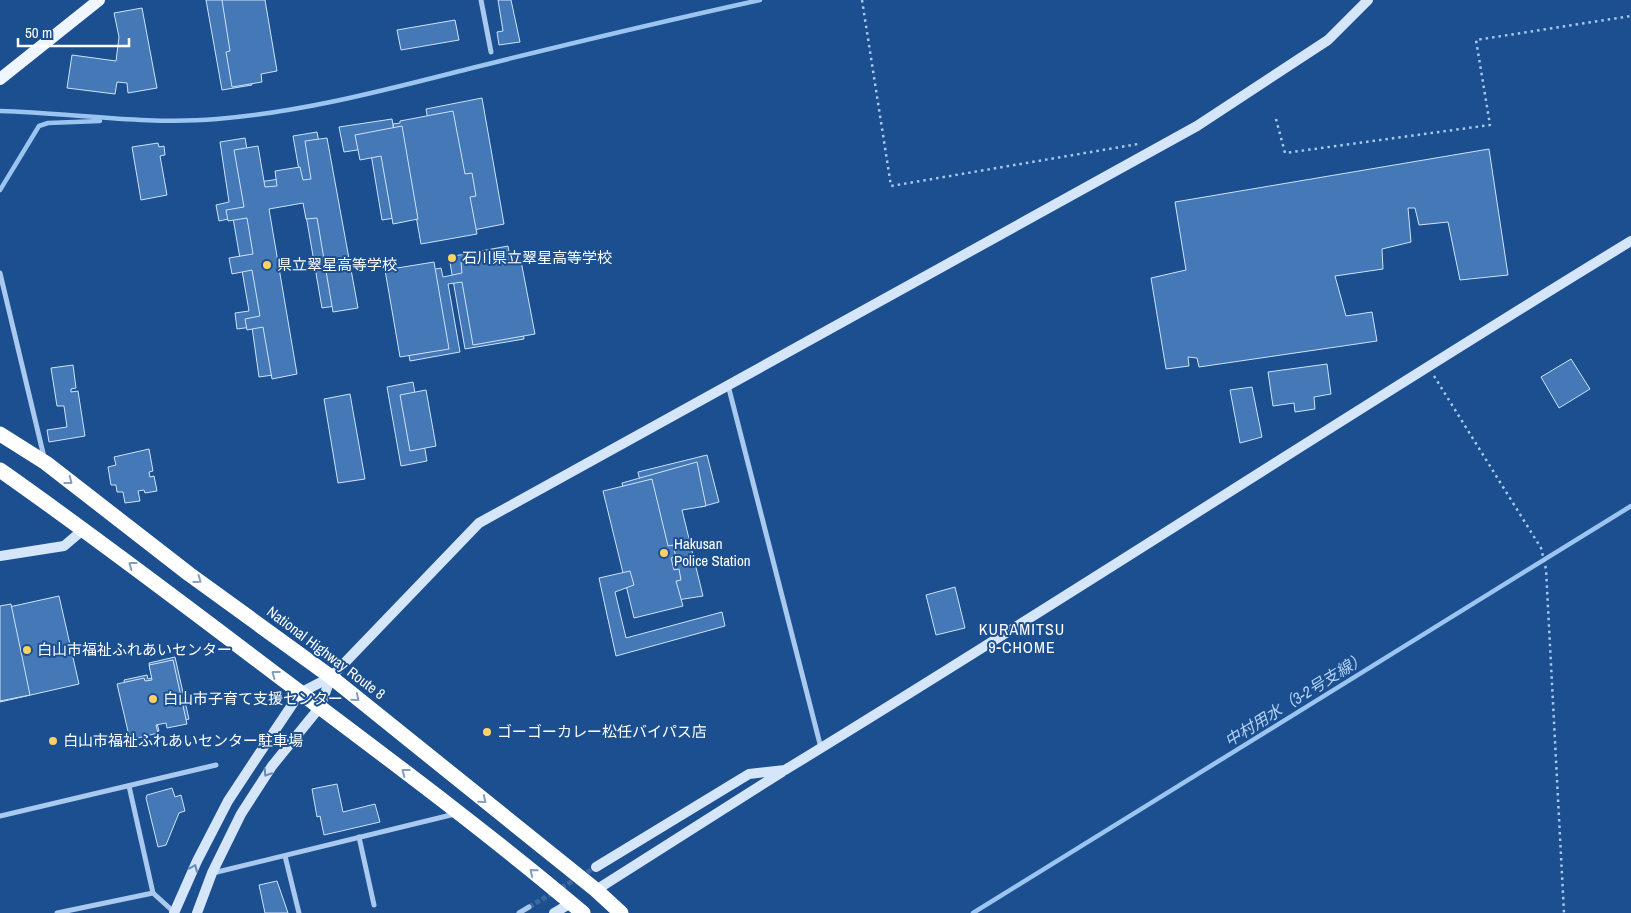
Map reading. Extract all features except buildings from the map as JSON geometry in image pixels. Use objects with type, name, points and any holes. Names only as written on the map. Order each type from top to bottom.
[{"type":"highway","name":"National Highway Route 8","points":[[0,434],[46,463],[189,574],[331,677],[596,890],[621,913]]},
{"type":"highway","points":[[0,470],[84,529],[320,707],[459,813],[583,913]]},
{"type":"main road","points":[[0,79],[99,0]]},
{"type":"street","points":[[481,0],[491,52]]},
{"type":"street","points":[[130,786],[153,892],[174,913],[228,801],[300,693],[331,677],[479,523],[1197,126],[1328,40],[1368,0]]},
{"type":"street","points":[[596,890],[1366,407],[1427,365],[1631,241]]},
{"type":"street","points":[[0,272],[46,463]]},
{"type":"street","points":[[728,385],[821,748]]},
{"type":"street","points":[[0,556],[64,546],[84,529]]},
{"type":"street","points":[[197,913],[212,873],[241,814],[272,766],[320,707],[331,677]]},
{"type":"street","points":[[0,816],[216,765]]},
{"type":"street","points":[[596,867],[749,774],[785,770]]},
{"type":"street","points":[[212,873],[459,813]]},
{"type":"street","points":[[359,837],[374,905]]},
{"type":"street","points":[[285,856],[299,913]]},
{"type":"street","points":[[57,913],[153,892]]},
{"type":"street","points":[[554,913],[571,903]]},
{"type":"street","points":[[519,913],[529,907]]},
{"type":"path","points":[[862,0],[891,186],[1144,143]]},
{"type":"path","points":[[1276,119],[1285,153],[1490,125],[1476,40],[1631,16]]},
{"type":"path","points":[[1427,365],[1541,548],[1546,569],[1564,913]]},
{"type":"waterway","points":[[0,111],[163,121],[250,116],[378,92],[580,41],[760,0]]},
{"type":"waterway","points":[[0,190],[39,126],[48,123],[100,121]]},
{"type":"waterway","name":"中村用水（3-2号支線）","points":[[973,913],[1631,506]]},
{"type":"tunnel","points":[[529,907],[596,867]]},
{"type":"place","name":"石川県立翠星高等学校","points":[[452,258]]},
{"type":"place","name":"県立翠星高等学校","points":[[267,265]]},
{"type":"place","name":"Hakusan Police Station","points":[[664,553]]},
{"type":"place","name":"白山市福祉ふれあいセンター","points":[[27,650]]},
{"type":"place","name":"白山市子育て支援センター","points":[[153,699]]},
{"type":"place","name":"ゴーゴーカレー松任バイパス店","points":[[487,732]]},
{"type":"place","name":"白山市福祉ふれあいセンター駐車場","points":[[53,741]]},
{"type":"district","name":"KURAMITSU 9-CHOME","points":[[1022,638]]}]
